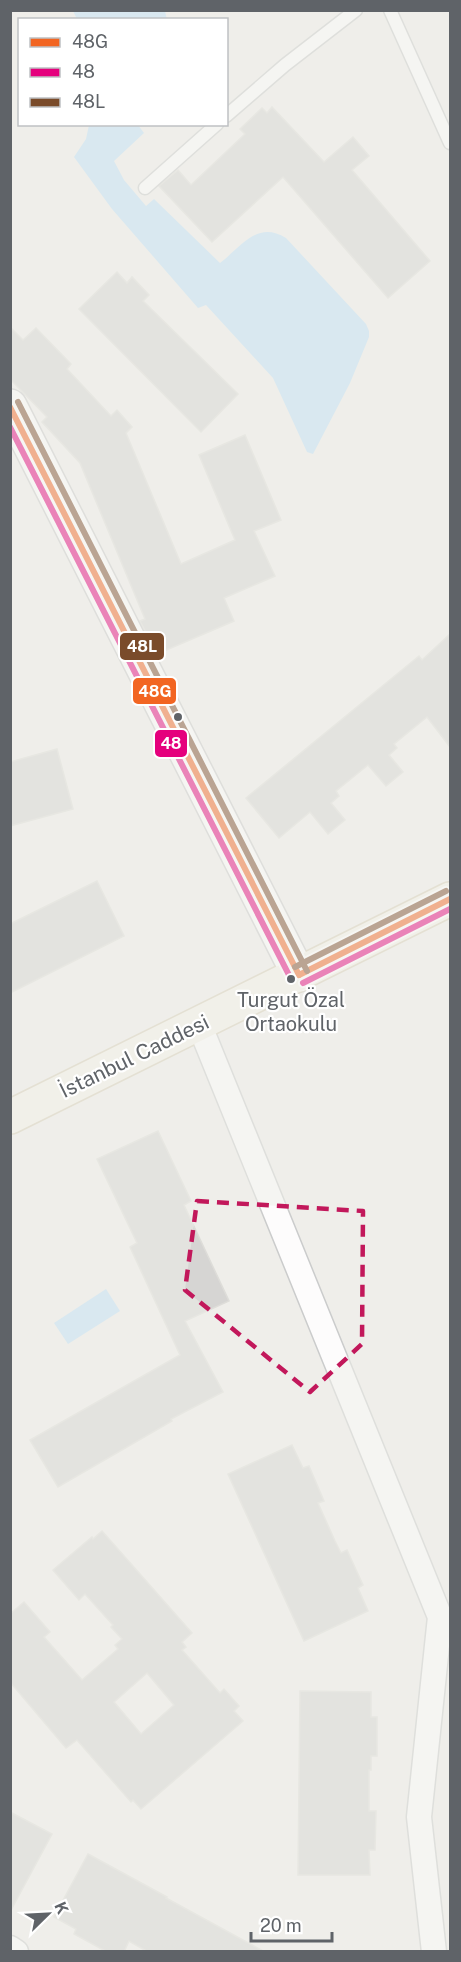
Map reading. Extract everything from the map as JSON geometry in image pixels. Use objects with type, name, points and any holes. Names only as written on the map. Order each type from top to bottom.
[{"type":"main road","name":"İstanbul Caddesi","points":[[10,1117],[450,899]]},
{"type":"street","points":[[10,406],[299,975]]},
{"type":"street","points":[[199,1024],[445,1618],[419,1817],[434,1952]]},
{"type":"street","points":[[10,1948],[16,1952]]},
{"type":"lane","points":[[228,114],[285,65],[356,10]]},
{"type":"lane","points":[[390,10],[450,143]]},
{"type":"lane","points":[[145,188],[215,126]]},
{"type":"highlighted area","points":[[197,1201],[363,1211],[362,1344],[310,1392],[185,1290]]},
{"type":"water","points":[[73,11],[165,11],[167,18],[76,18]]},
{"type":"water","points":[[89,126],[139,126],[144,133],[114,161],[124,180],[146,206],[154,199],[220,263],[242,243],[258,234],[276,233],[286,238],[366,324],[369,337],[350,383],[313,454],[307,452],[273,378],[206,305],[198,308],[112,209],[74,157],[86,139]]},
{"type":"water","points":[[106,1289],[120,1311],[68,1344],[54,1323]]},
{"type":"building","points":[[272,107],[324,162],[353,137],[369,156],[352,170],[430,261],[388,298],[283,177],[212,242],[159,186],[178,170],[191,185],[245,134],[240,129],[262,108],[267,113]]},
{"type":"building","points":[[117,272],[127,283],[132,277],[149,295],[143,301],[238,394],[201,432],[79,309]]},
{"type":"building","points":[[10,327],[23,340],[36,328],[71,364],[67,369],[111,416],[117,410],[132,427],[126,433],[181,564],[235,540],[199,455],[245,435],[281,520],[254,531],[275,576],[224,598],[234,621],[164,651],[161,643],[153,646],[140,621],[145,619],[80,463],[42,422],[47,417],[10,379]]},
{"type":"building","points":[[450,634],[450,747],[427,717],[394,744],[397,748],[389,755],[403,772],[386,786],[368,765],[336,791],[339,796],[331,803],[345,820],[328,834],[310,812],[279,838],[246,798],[419,656],[422,660]]},
{"type":"building","points":[[57,749],[73,809],[10,826],[10,762]]},
{"type":"building","points":[[97,881],[124,936],[10,993],[10,924]]},
{"type":"building","points":[[158,1131],[191,1201],[184,1205],[229,1301],[185,1321],[223,1392],[171,1419],[172,1421],[58,1487],[30,1440],[180,1355],[130,1247],[137,1243],[97,1159]]},
{"type":"building","points":[[292,1445],[303,1468],[309,1466],[324,1501],[318,1503],[341,1553],[347,1550],[363,1585],[358,1588],[368,1611],[304,1641],[228,1474]]},
{"type":"building","points":[[102,1531],[192,1633],[182,1642],[186,1647],[182,1650],[220,1693],[224,1689],[239,1706],[234,1711],[243,1721],[141,1809],[133,1800],[131,1802],[77,1740],[66,1748],[10,1682],[10,1614],[24,1602],[50,1632],[44,1637],[82,1680],[118,1649],[115,1645],[122,1639],[111,1627],[113,1625],[85,1594],[79,1600],[53,1570],[92,1537],[93,1539]],"holes":[[[147,1673],[174,1705],[141,1734],[114,1702]]]},
{"type":"building","points":[[300,1691],[371,1692],[371,1717],[377,1717],[377,1756],[371,1756],[371,1770],[369,1770],[369,1811],[376,1811],[375,1850],[369,1850],[370,1875],[298,1875]]},
{"type":"building","points":[[10,1812],[52,1834],[10,1912]]},
{"type":"building","points":[[88,1854],[265,1952],[148,1952],[129,1941],[124,1952],[107,1952],[74,1934],[76,1929],[54,1917]]},
{"type":"transit line","name":"48L","points":[[18,402],[307,971]]},
{"type":"transit line","name":"48G","points":[[10,407],[299,975]]},
{"type":"transit line","name":"48","points":[[10,427],[291,979]]},
{"type":"transit line","name":"48L","points":[[295,967],[446,891]]},
{"type":"transit line","name":"48G","points":[[299,975],[450,899]]},
{"type":"transit line","name":"48","points":[[303,983],[450,909]]},
{"type":"place","name":"Turgut Özal Ortaokulu","points":[[291,979]]}]
